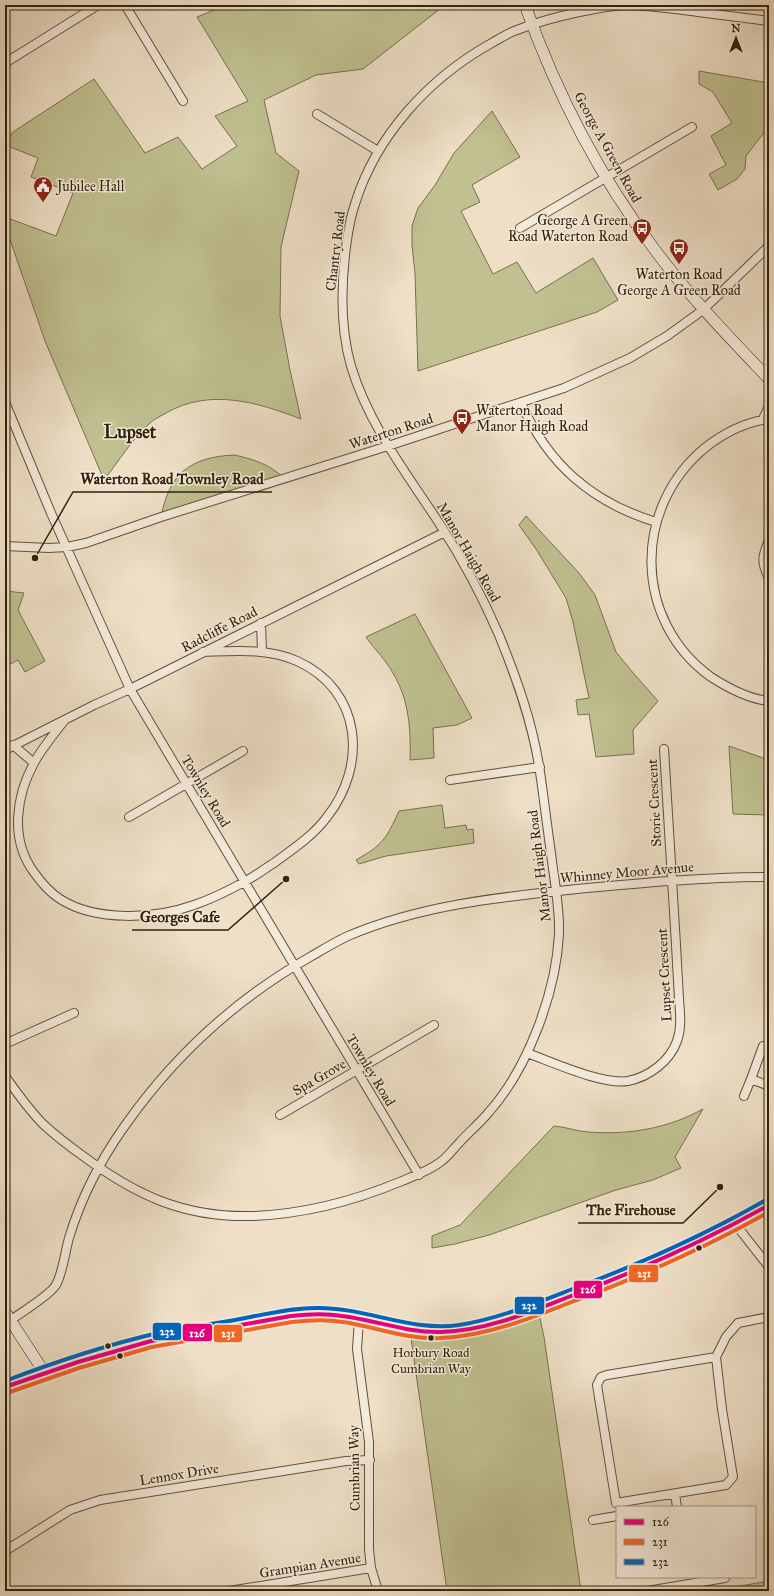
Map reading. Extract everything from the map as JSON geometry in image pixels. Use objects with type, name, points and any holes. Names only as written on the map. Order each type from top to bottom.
[{"type":"highway","points":[[5,1387],[44,1372],[153,1341],[289,1317],[325,1314],[359,1319],[410,1331],[438,1333],[471,1329],[538,1309],[634,1273],[736,1225],[769,1205]]},
{"type":"main road","name":"George A Green Road","points":[[525,5],[549,68],[579,130],[606,178],[655,251],[703,310],[769,379]]},
{"type":"main road","points":[[8,1316],[44,1372]]},
{"type":"street","points":[[5,63],[98,5]]},
{"type":"street","points":[[124,5],[183,101]]},
{"type":"street","name":"Chantry Road","points":[[388,446],[368,412],[350,364],[345,340],[342,296],[349,225],[354,205],[364,179],[378,151],[398,122],[435,82],[465,58],[514,30],[548,19],[611,6],[638,6],[769,21]]},
{"type":"street","points":[[317,114],[378,151]]},
{"type":"street","points":[[520,228],[692,127]]},
{"type":"street","name":"Waterton Road","points":[[5,546],[41,548],[67,547],[86,543],[161,517],[388,446],[564,388],[630,358],[667,336],[703,310],[769,246]]},
{"type":"street","name":"Townley Road","points":[[5,402],[49,509],[130,689],[419,1175]]},
{"type":"street","points":[[521,403],[528,420],[548,452],[574,479],[610,504],[638,517],[656,522]]},
{"type":"street","points":[[769,406],[766,419],[738,428],[715,440],[695,456],[678,476],[668,492],[656,522],[652,545],[652,577],[654,592],[661,614],[672,635],[686,654],[721,684],[742,694],[769,701]]},
{"type":"street","name":"Manor Haigh Road","points":[[5,1076],[41,1122],[68,1145],[132,1189],[158,1201],[209,1214],[246,1216],[276,1215],[305,1211],[340,1203],[419,1175],[442,1162],[492,1110],[510,1083],[527,1053],[539,1026],[548,996],[556,960],[559,933],[557,891],[540,767],[521,690],[483,600],[445,532],[388,446]]},
{"type":"street","name":"Radcliffe Road","points":[[5,750],[445,532]]},
{"type":"street","points":[[769,540],[763,553],[763,566],[769,578]]},
{"type":"street","points":[[261,623],[262,651]]},
{"type":"street","points":[[64,721],[34,763],[22,792],[17,820],[20,843],[27,863],[41,883],[59,899],[79,909],[107,915],[136,916],[164,912],[193,905],[246,882],[299,845],[328,817],[340,797],[348,779],[353,759],[353,739],[350,722],[344,703],[336,691],[312,670],[296,661],[262,651],[204,652]]},
{"type":"street","points":[[13,746],[34,763]]},
{"type":"street","name":"Storie Crescent","points":[[664,749],[672,880]]},
{"type":"street","points":[[129,817],[243,751]]},
{"type":"street","points":[[450,780],[540,767]]},
{"type":"street","name":"Whinney Moor Avenue","points":[[8,1316],[42,1298],[56,1285],[80,1206],[98,1167],[143,1100],[181,1056],[232,1010],[264,985],[295,965],[348,936],[380,924],[418,913],[454,906],[557,891],[672,880],[769,876]]},
{"type":"street","name":"Lupset Crescent","points":[[527,1053],[598,1079],[615,1081],[627,1081],[640,1077],[655,1070],[669,1056],[677,1041],[680,1025],[672,880]]},
{"type":"street","points":[[5,1044],[74,1013]]},
{"type":"street","name":"Spa Grove","points":[[280,1115],[434,1025]]},
{"type":"street","points":[[744,1096],[763,1046]]},
{"type":"street","points":[[751,1079],[769,1086]]},
{"type":"street","points":[[736,1225],[769,1267]]},
{"type":"street","points":[[621,1506],[726,1485],[732,1477],[716,1357],[726,1336],[738,1323],[769,1318]]},
{"type":"street","name":"Cumbrian Way","points":[[359,1319],[357,1349],[370,1460],[368,1528],[371,1568],[378,1591]]},
{"type":"street","points":[[616,1507],[597,1385],[602,1377],[716,1357]]},
{"type":"street","name":"Lennox Drive","points":[[5,1551],[70,1510],[100,1500],[346,1461],[370,1460]]},
{"type":"street","points":[[675,1494],[677,1506]]},
{"type":"street","points":[[593,1520],[616,1516]]},
{"type":"street","name":"Grampian Avenue","points":[[229,1591],[371,1568]]},
{"type":"street","points":[[647,1591],[692,1580],[725,1578]]},
{"type":"green space","points":[[226,5],[445,5],[363,69],[316,75],[264,100],[276,153],[299,171],[281,247],[280,316],[301,419],[268,407],[234,400],[216,399],[183,405],[156,419],[143,429],[104,480],[45,341],[5,225],[5,217],[56,236],[73,193],[31,177],[38,158],[5,144],[13,132],[94,79],[145,153],[178,137],[202,169],[237,146],[215,116],[248,101],[197,17]]},
{"type":"green space","points":[[699,71],[769,83],[769,126],[746,156],[745,169],[737,179],[718,190],[709,174],[726,165],[711,136],[732,123],[713,92],[699,84]]},
{"type":"green space","points":[[492,111],[520,157],[472,185],[480,202],[461,211],[493,274],[517,262],[536,293],[593,258],[618,300],[597,312],[418,371],[412,226],[418,208],[435,185],[454,153]]},
{"type":"green space","points":[[234,455],[248,458],[260,463],[273,469],[284,478],[161,517],[170,489],[176,479],[184,471],[205,459]]},
{"type":"green space","points":[[526,516],[579,573],[595,595],[616,652],[658,701],[633,730],[634,754],[596,757],[589,714],[578,715],[576,700],[589,698],[573,622],[566,598],[536,549],[519,525]]},
{"type":"green space","points":[[5,591],[24,593],[18,610],[45,661],[25,672],[18,660],[5,667]]},
{"type":"green space","points":[[415,614],[472,718],[457,725],[433,728],[434,758],[410,760],[408,716],[403,695],[391,670],[366,637]]},
{"type":"green space","points":[[729,746],[769,760],[769,815],[733,814]]},
{"type":"green space","points":[[442,805],[445,828],[466,825],[467,830],[473,829],[474,843],[386,856],[359,864],[356,860],[373,850],[383,840],[391,828],[399,811]]},
{"type":"green space","points":[[703,1109],[675,1157],[681,1168],[653,1180],[616,1190],[489,1235],[455,1244],[432,1248],[432,1236],[460,1225],[554,1126],[579,1131],[603,1133],[632,1131],[661,1126],[689,1116]]},
{"type":"green space","points":[[538,1309],[544,1337],[581,1591],[447,1591],[410,1331],[438,1333]]},
{"type":"green space","points":[[769,1581],[769,1591],[712,1591]]},
{"type":"transit line","name":"232","points":[[5,1381],[81,1354],[158,1333],[294,1309],[316,1308],[352,1311],[405,1322],[441,1326],[459,1325],[487,1319],[529,1306],[670,1249],[718,1226],[766,1200]]},
{"type":"transit line","name":"126","points":[[5,1387],[78,1362],[151,1341],[291,1316],[316,1314],[336,1315],[428,1332],[458,1331],[475,1328],[508,1320],[597,1286],[696,1243],[769,1205]]},
{"type":"transit line","name":"231","points":[[7,1393],[79,1368],[152,1347],[292,1322],[318,1320],[337,1321],[404,1335],[429,1338],[458,1337],[492,1330],[542,1314],[649,1271],[698,1249],[769,1212]]},
{"type":"place","name":"Jubilee Hall","points":[[43,203]]},
{"type":"place","name":"George A Green Road Waterton Road","points":[[642,245]]},
{"type":"place","name":"Waterton Road George A Green Road","points":[[679,265]]},
{"type":"place","name":"Waterton Road Manor Haigh Road","points":[[462,435]]},
{"type":"place","name":"Waterton Road Townley Road","points":[[35,558]]},
{"type":"place","name":"Georges Cafe","points":[[286,879]]},
{"type":"place","name":"The Firehouse","points":[[720,1187]]},
{"type":"place","name":"Horbury Road Cumbrian Way","points":[[431,1338]]},
{"type":"district","name":"Lupset","points":[[130,432]]}]
